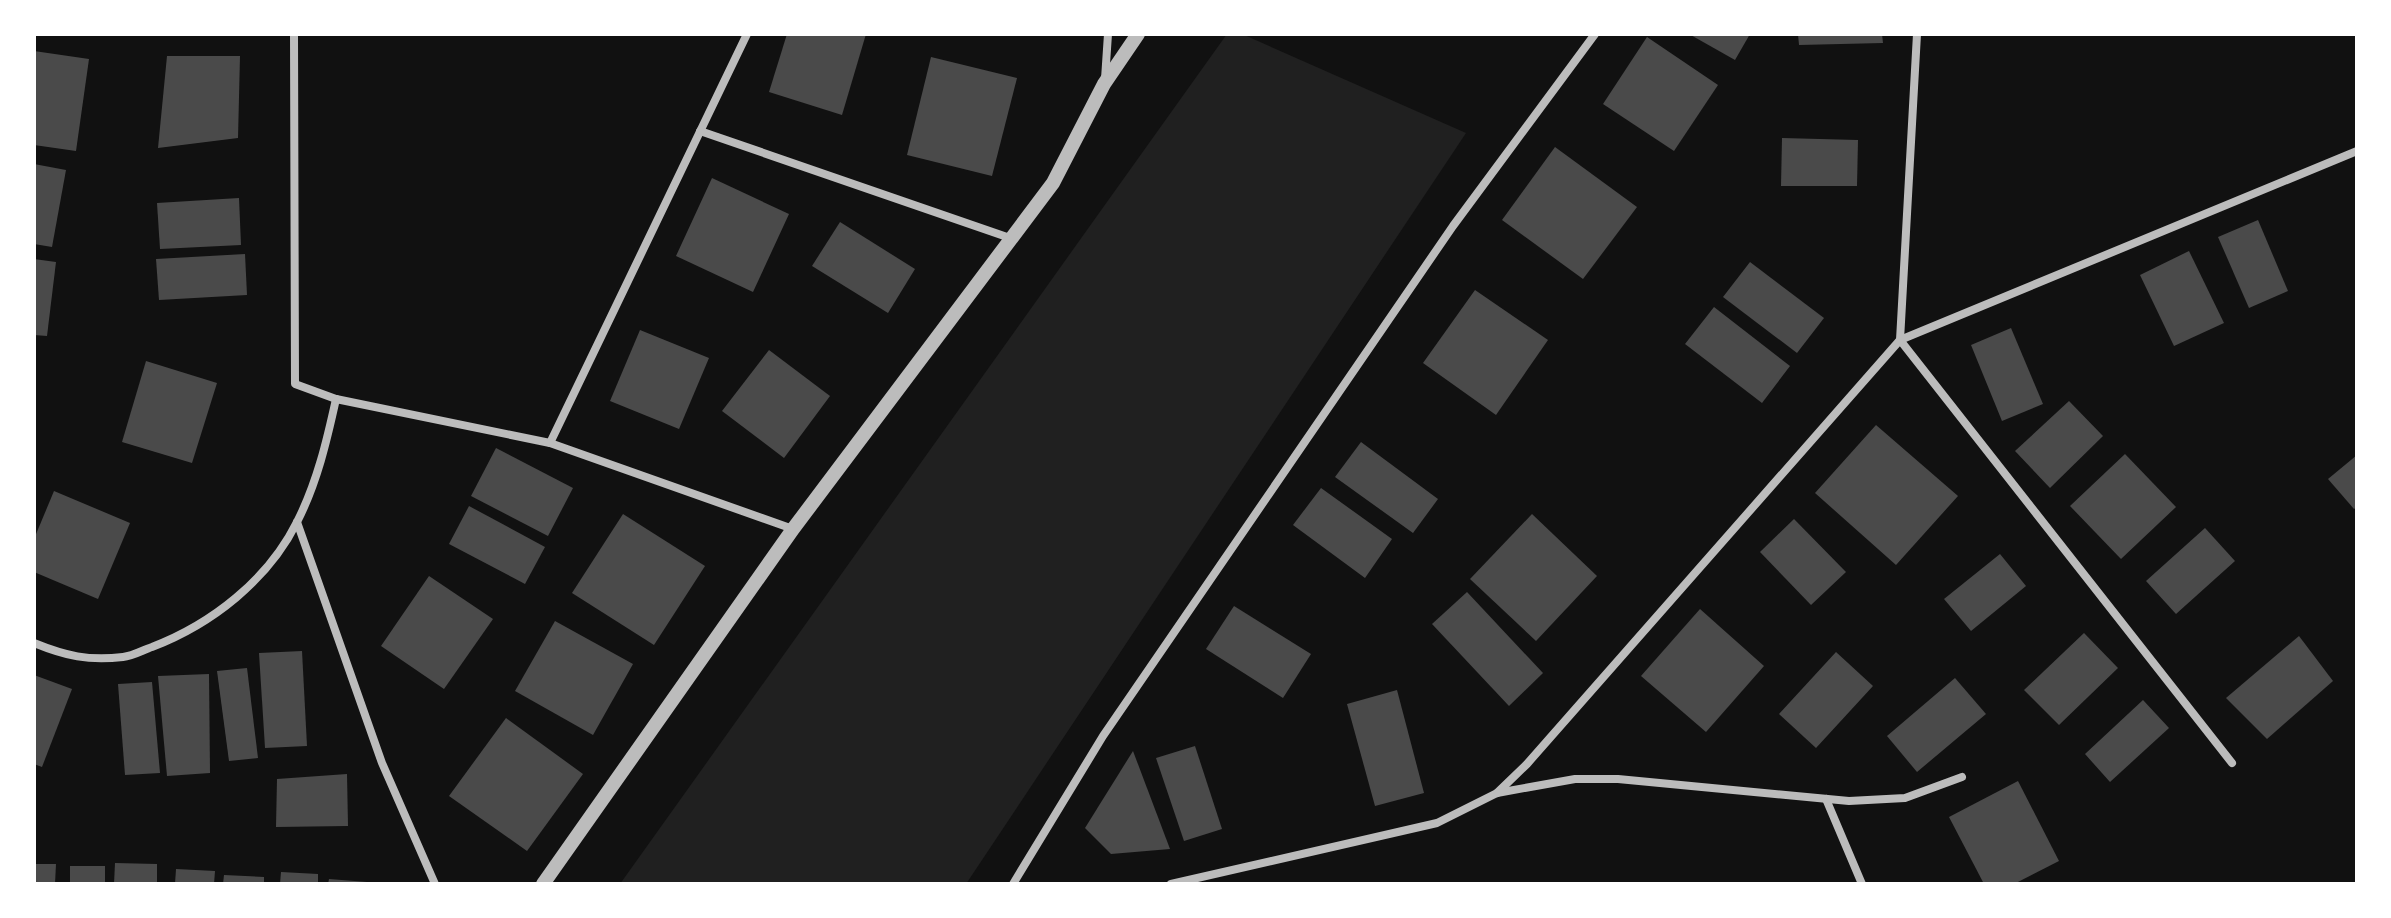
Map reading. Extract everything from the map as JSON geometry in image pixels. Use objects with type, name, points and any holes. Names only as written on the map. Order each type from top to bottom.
[{"type":"street","points":[[294,34],[295,384],[336,399],[550,443],[793,529]]},
{"type":"street","points":[[550,443],[747,34]]},
{"type":"street","points":[[1104,84],[1108,34]]},
{"type":"street","points":[[543,884],[793,529],[1053,183],[1104,84],[1138,34]]},
{"type":"street","points":[[1013,884],[1103,736],[1453,226],[1595,34]]},
{"type":"street","points":[[1917,34],[1900,340],[2232,763]]},
{"type":"street","points":[[700,131],[1010,238]]},
{"type":"street","points":[[1497,793],[1527,764],[1900,340],[2357,151]]},
{"type":"street","points":[[34,643],[70,657],[126,657],[171,640],[228,606],[266,568],[297,522],[324,451],[336,399]]},
{"type":"street","points":[[297,522],[382,763],[435,884]]},
{"type":"street","points":[[1171,884],[1437,823],[1497,793],[1575,779],[1618,779],[1826,799],[1905,798],[1962,777]]},
{"type":"street","points":[[1826,799],[1862,884]]},
{"type":"shaded area","points":[[1227,34],[1242,34],[1466,133],[966,884],[620,884]]},
{"type":"building","points":[[787,34],[866,34],[842,115],[769,92]]},
{"type":"building","points":[[1689,34],[1750,34],[1735,60]]},
{"type":"building","points":[[1798,34],[1882,34],[1883,43],[1799,45]]},
{"type":"building","points":[[1647,37],[1718,85],[1674,151],[1603,104]]},
{"type":"building","points":[[34,51],[89,59],[76,151],[34,145]]},
{"type":"building","points":[[167,56],[240,56],[238,138],[158,148]]},
{"type":"building","points":[[931,57],[1017,78],[992,176],[907,155]]},
{"type":"building","points":[[1782,138],[1858,140],[1857,186],[1781,186]]},
{"type":"building","points":[[1555,147],[1637,207],[1583,279],[1502,220]]},
{"type":"building","points":[[34,164],[66,170],[52,247],[34,244]]},
{"type":"building","points":[[712,178],[789,214],[753,292],[676,256]]},
{"type":"building","points":[[239,198],[241,245],[160,249],[157,203]]},
{"type":"building","points":[[2258,220],[2288,291],[2249,308],[2218,237]]},
{"type":"building","points":[[840,222],[915,269],[888,313],[812,266]]},
{"type":"building","points":[[2189,251],[2224,323],[2174,346],[2140,275]]},
{"type":"building","points":[[245,254],[247,295],[159,300],[156,259]]},
{"type":"building","points":[[34,259],[56,262],[47,336],[34,335]]},
{"type":"building","points":[[1750,262],[1824,318],[1797,353],[1723,297]]},
{"type":"building","points":[[1475,290],[1548,340],[1496,415],[1423,363]]},
{"type":"building","points":[[1714,307],[1790,366],[1762,403],[1685,344]]},
{"type":"building","points":[[2011,328],[2043,404],[2002,421],[1971,345]]},
{"type":"building","points":[[640,330],[709,358],[679,429],[610,401]]},
{"type":"building","points":[[769,350],[830,396],[784,458],[722,411]]},
{"type":"building","points":[[146,361],[217,383],[192,463],[122,442]]},
{"type":"building","points":[[2069,401],[2103,436],[2050,488],[2015,451]]},
{"type":"building","points":[[1876,425],[1958,496],[1896,565],[1815,493]]},
{"type":"building","points":[[1361,442],[1438,499],[1413,533],[1335,477]]},
{"type":"building","points":[[496,448],[573,488],[548,536],[471,496]]},
{"type":"building","points":[[2125,454],[2176,507],[2121,559],[2070,506]]},
{"type":"building","points":[[2357,455],[2357,507],[2354,509],[2328,479]]},
{"type":"building","points":[[1321,488],[1392,539],[1365,578],[1293,525]]},
{"type":"building","points":[[54,491],[130,523],[98,599],[34,572],[34,539]]},
{"type":"building","points":[[469,506],[545,547],[525,584],[449,544]]},
{"type":"building","points":[[623,514],[705,566],[654,645],[572,593]]},
{"type":"building","points":[[1532,514],[1597,576],[1536,641],[1470,579]]},
{"type":"building","points":[[1794,519],[1846,572],[1811,605],[1760,552]]},
{"type":"building","points":[[2205,528],[2235,561],[2176,614],[2146,581]]},
{"type":"building","points":[[2000,554],[2026,586],[1971,631],[1944,599]]},
{"type":"building","points":[[429,576],[493,619],[444,689],[381,646]]},
{"type":"building","points":[[1467,592],[1543,673],[1509,706],[1432,624]]},
{"type":"building","points":[[1234,606],[1311,654],[1283,698],[1206,649]]},
{"type":"building","points":[[1700,609],[1764,666],[1706,732],[1641,676]]},
{"type":"building","points":[[555,621],[633,664],[593,735],[515,691]]},
{"type":"building","points":[[2084,633],[2118,668],[2059,725],[2024,690]]},
{"type":"building","points":[[2299,636],[2333,681],[2267,739],[2226,698]]},
{"type":"building","points":[[302,651],[307,746],[265,748],[259,653]]},
{"type":"building","points":[[1836,652],[1873,686],[1816,748],[1779,714]]},
{"type":"building","points":[[247,668],[258,758],[229,761],[217,671]]},
{"type":"building","points":[[209,674],[210,773],[167,776],[158,676]]},
{"type":"building","points":[[34,675],[72,689],[42,767],[34,764]]},
{"type":"building","points":[[1955,678],[1986,714],[1917,772],[1887,736]]},
{"type":"building","points":[[152,682],[160,773],[125,775],[118,684]]},
{"type":"building","points":[[1397,690],[1424,793],[1375,806],[1347,704]]},
{"type":"building","points":[[2143,700],[2169,728],[2110,782],[2085,754]]},
{"type":"building","points":[[506,718],[583,774],[527,851],[449,796]]},
{"type":"building","points":[[1195,746],[1222,829],[1184,841],[1156,758]]},
{"type":"building","points":[[1133,751],[1170,849],[1111,854],[1085,828]]},
{"type":"building","points":[[347,774],[348,826],[276,827],[277,779]]},
{"type":"building","points":[[2018,781],[2059,861],[2014,884],[1984,884],[1949,817]]},
{"type":"building","points":[[115,863],[157,864],[157,884],[114,884]]},
{"type":"building","points":[[34,864],[56,864],[55,884],[34,884]]},
{"type":"building","points":[[70,866],[105,866],[105,884],[70,884]]},
{"type":"building","points":[[176,869],[215,871],[214,884],[175,884]]},
{"type":"building","points":[[281,872],[318,874],[318,884],[280,884]]},
{"type":"building","points":[[224,875],[264,877],[264,884],[223,884]]},
{"type":"building","points":[[329,879],[367,882],[367,884],[328,884]]}]
